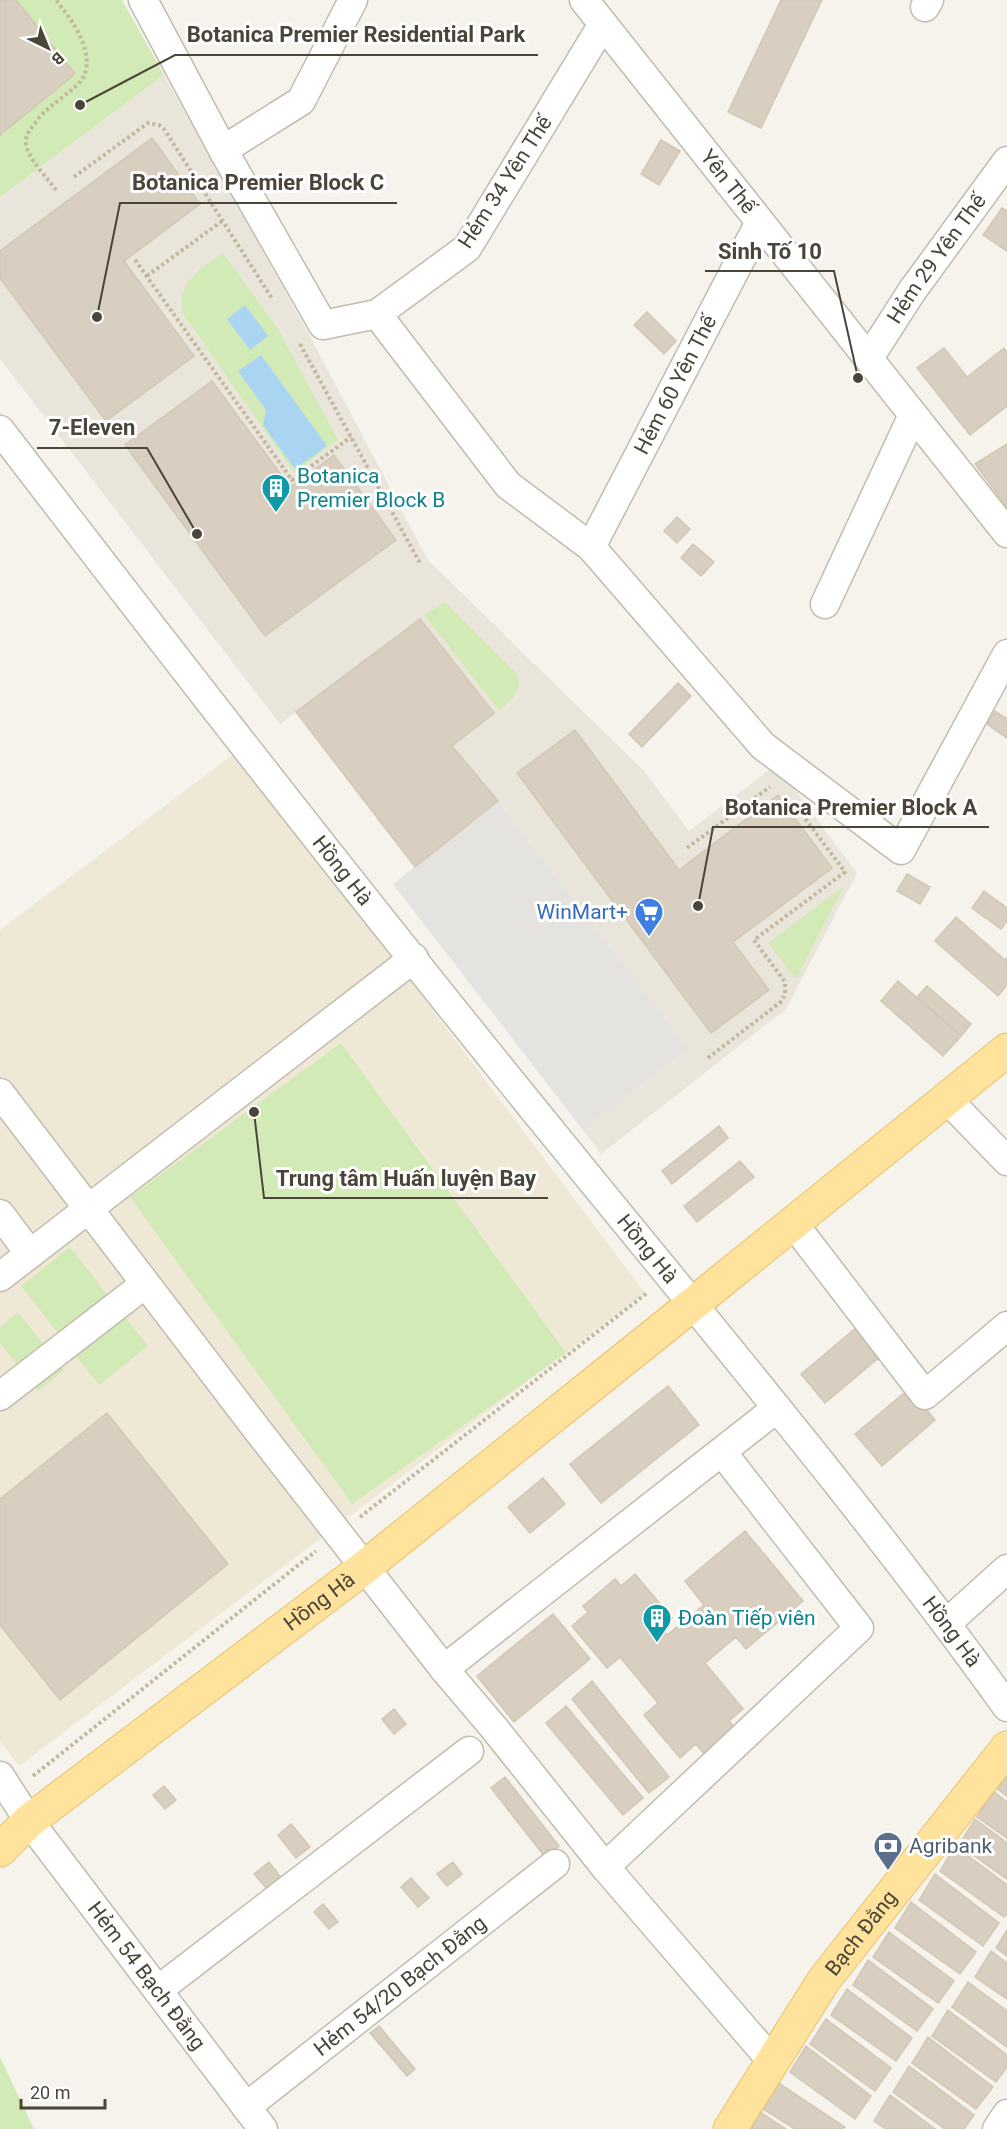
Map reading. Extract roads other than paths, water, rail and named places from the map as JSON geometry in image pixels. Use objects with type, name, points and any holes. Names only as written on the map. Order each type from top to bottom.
[{"type":"main road","name":"Hồng Hà","points":[[0,1850],[29,1821],[365,1567],[1007,1050]]},
{"type":"main road","name":"Bạch Đằng","points":[[730,2129],[824,1980],[1007,1748]]},
{"type":"street","points":[[143,0],[223,150],[323,325],[377,314],[508,485],[591,547],[763,746],[901,850],[1007,654]]},
{"type":"street","points":[[223,150],[301,101],[353,0]]},
{"type":"street","name":"Yên Thế","points":[[584,0],[1007,533]]},
{"type":"street","name":"Hẻm 34 Yên Thế","points":[[377,314],[467,248],[603,24]]},
{"type":"street","name":"Hẻm 29 Yên Thế","points":[[869,358],[912,291],[1007,161]]},
{"type":"street","name":"Hẻm 60 Yên Thế","points":[[591,547],[760,222]]},
{"type":"street","points":[[825,604],[914,415]]},
{"type":"street","name":"Hồng Hà","points":[[0,430],[184,669],[539,1117],[777,1408],[947,1623],[1007,1707]]},
{"type":"street","points":[[0,1277],[414,958]]},
{"type":"street","points":[[0,1093],[444,1670],[494,1728],[604,1867],[772,2061]]},
{"type":"street","points":[[946,1098],[1007,1161]]},
{"type":"street","points":[[0,1214],[30,1254]]},
{"type":"street","points":[[793,1223],[925,1395],[1007,1326]]},
{"type":"street","points":[[0,1396],[145,1284]]},
{"type":"street","points":[[444,1670],[777,1408]]},
{"type":"street","points":[[604,1867],[859,1628],[722,1452]]},
{"type":"street","points":[[947,1623],[1007,1569]]},
{"type":"street","points":[[158,1990],[469,1750]]},
{"type":"street","name":"Hẻm 54 Bạch Đằng","points":[[0,1776],[29,1821],[263,2129]]},
{"type":"street","name":"Hẻm 54/20 Bạch Đằng","points":[[246,2107],[555,1864]]},
{"type":"street","points":[[997,2129],[1007,2114]]},
{"type":"water","points":[[245,305],[268,336],[250,350],[227,319]]},
{"type":"water","points":[[261,355],[327,446],[295,469],[263,425],[266,410],[238,371]]},
{"type":"place","name":"Botanica Premier Residential Park","points":[[80,105]]},
{"type":"place","name":"Botanica Premier Block C","points":[[97,317]]},
{"type":"place","name":"Sinh Tố 10","points":[[858,378]]},
{"type":"place","name":"Botanica Premier Block B","points":[[276,514]]},
{"type":"place","name":"7-Eleven","points":[[197,534]]},
{"type":"place","name":"Botanica Premier Block A","points":[[698,906]]},
{"type":"place","name":"WinMart+","points":[[649,938]]},
{"type":"place","name":"Trung tâm Huấn luyện Bay","points":[[254,1112]]},
{"type":"place","name":"Đoàn Tiếp viên","points":[[657,1644]]},
{"type":"place","name":"Agribank","points":[[888,1872]]}]
